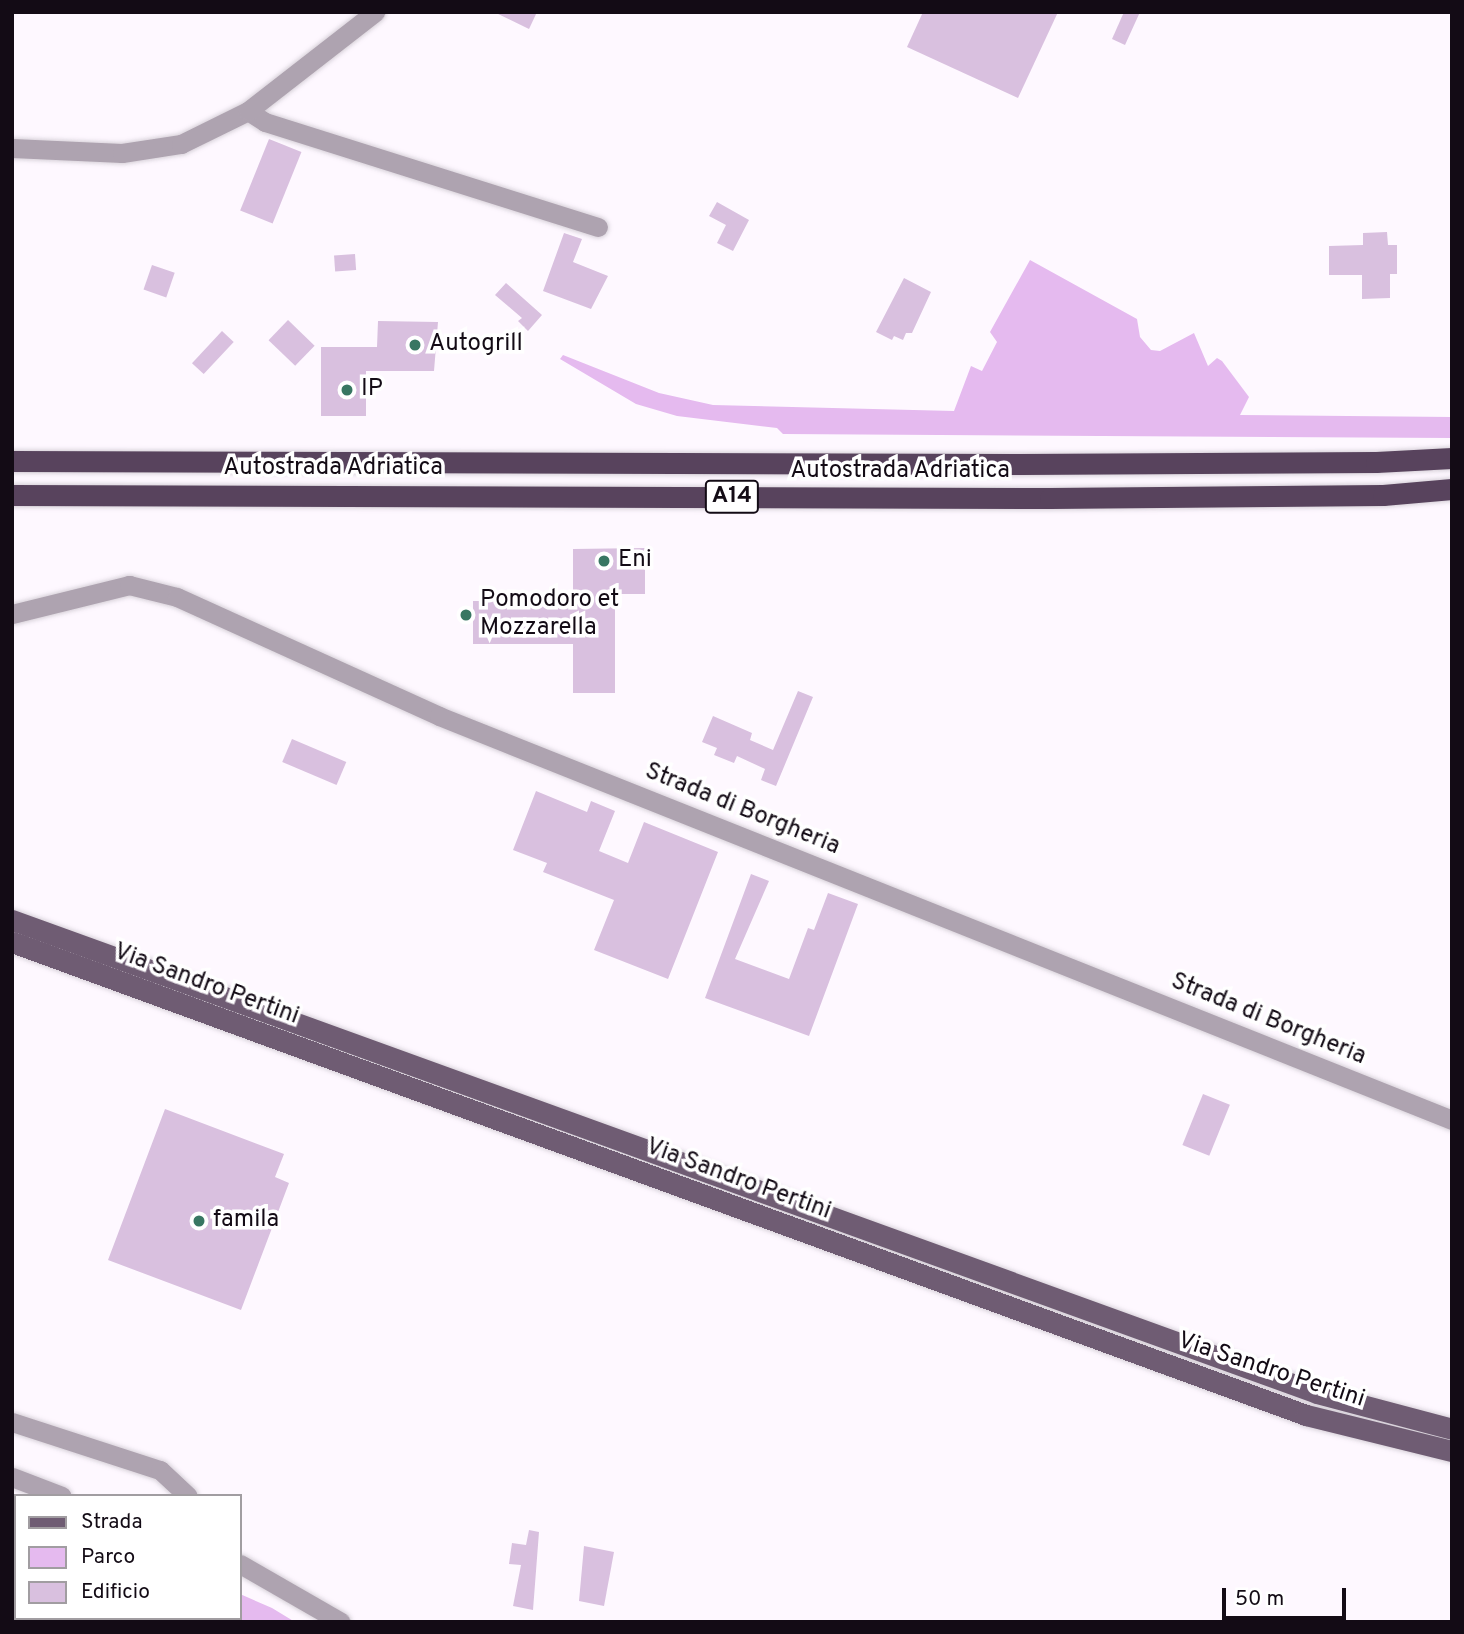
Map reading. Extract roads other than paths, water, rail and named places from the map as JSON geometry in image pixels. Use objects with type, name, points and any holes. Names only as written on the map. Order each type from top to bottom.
[{"type":"highway","name":"Autostrada Adriatica","points":[[12,461],[1009,464],[1376,462],[1452,458]]},
{"type":"highway","name":"Autostrada Adriatica","points":[[12,495],[1050,498],[1383,495],[1452,489]]},
{"type":"main road","name":"Via Sandro Pertini","points":[[12,920],[1317,1393],[1452,1429]]},
{"type":"main road","name":"Via Sandro Pertini","points":[[12,942],[1306,1415],[1452,1451]]},
{"type":"street","points":[[12,148],[122,153],[181,144],[248,111],[375,12]]},
{"type":"street","points":[[248,111],[265,122],[598,227]]},
{"type":"street","name":"Strada di Borgheria","points":[[12,614],[129,585],[177,597],[439,716],[1452,1120]]},
{"type":"street","points":[[12,1422],[160,1470],[180,1491]]},
{"type":"street","points":[[12,1477],[57,1494]]},
{"type":"street","points":[[242,1564],[341,1622]]},
{"type":"place","name":"Autogrill","points":[[415,345]]},
{"type":"place","name":"IP","points":[[347,390]]},
{"type":"place","name":"Eni","points":[[604,561]]},
{"type":"place","name":"Pomodoro et Mozzarella","points":[[466,615]]},
{"type":"place","name":"famila","points":[[199,1221]]}]
